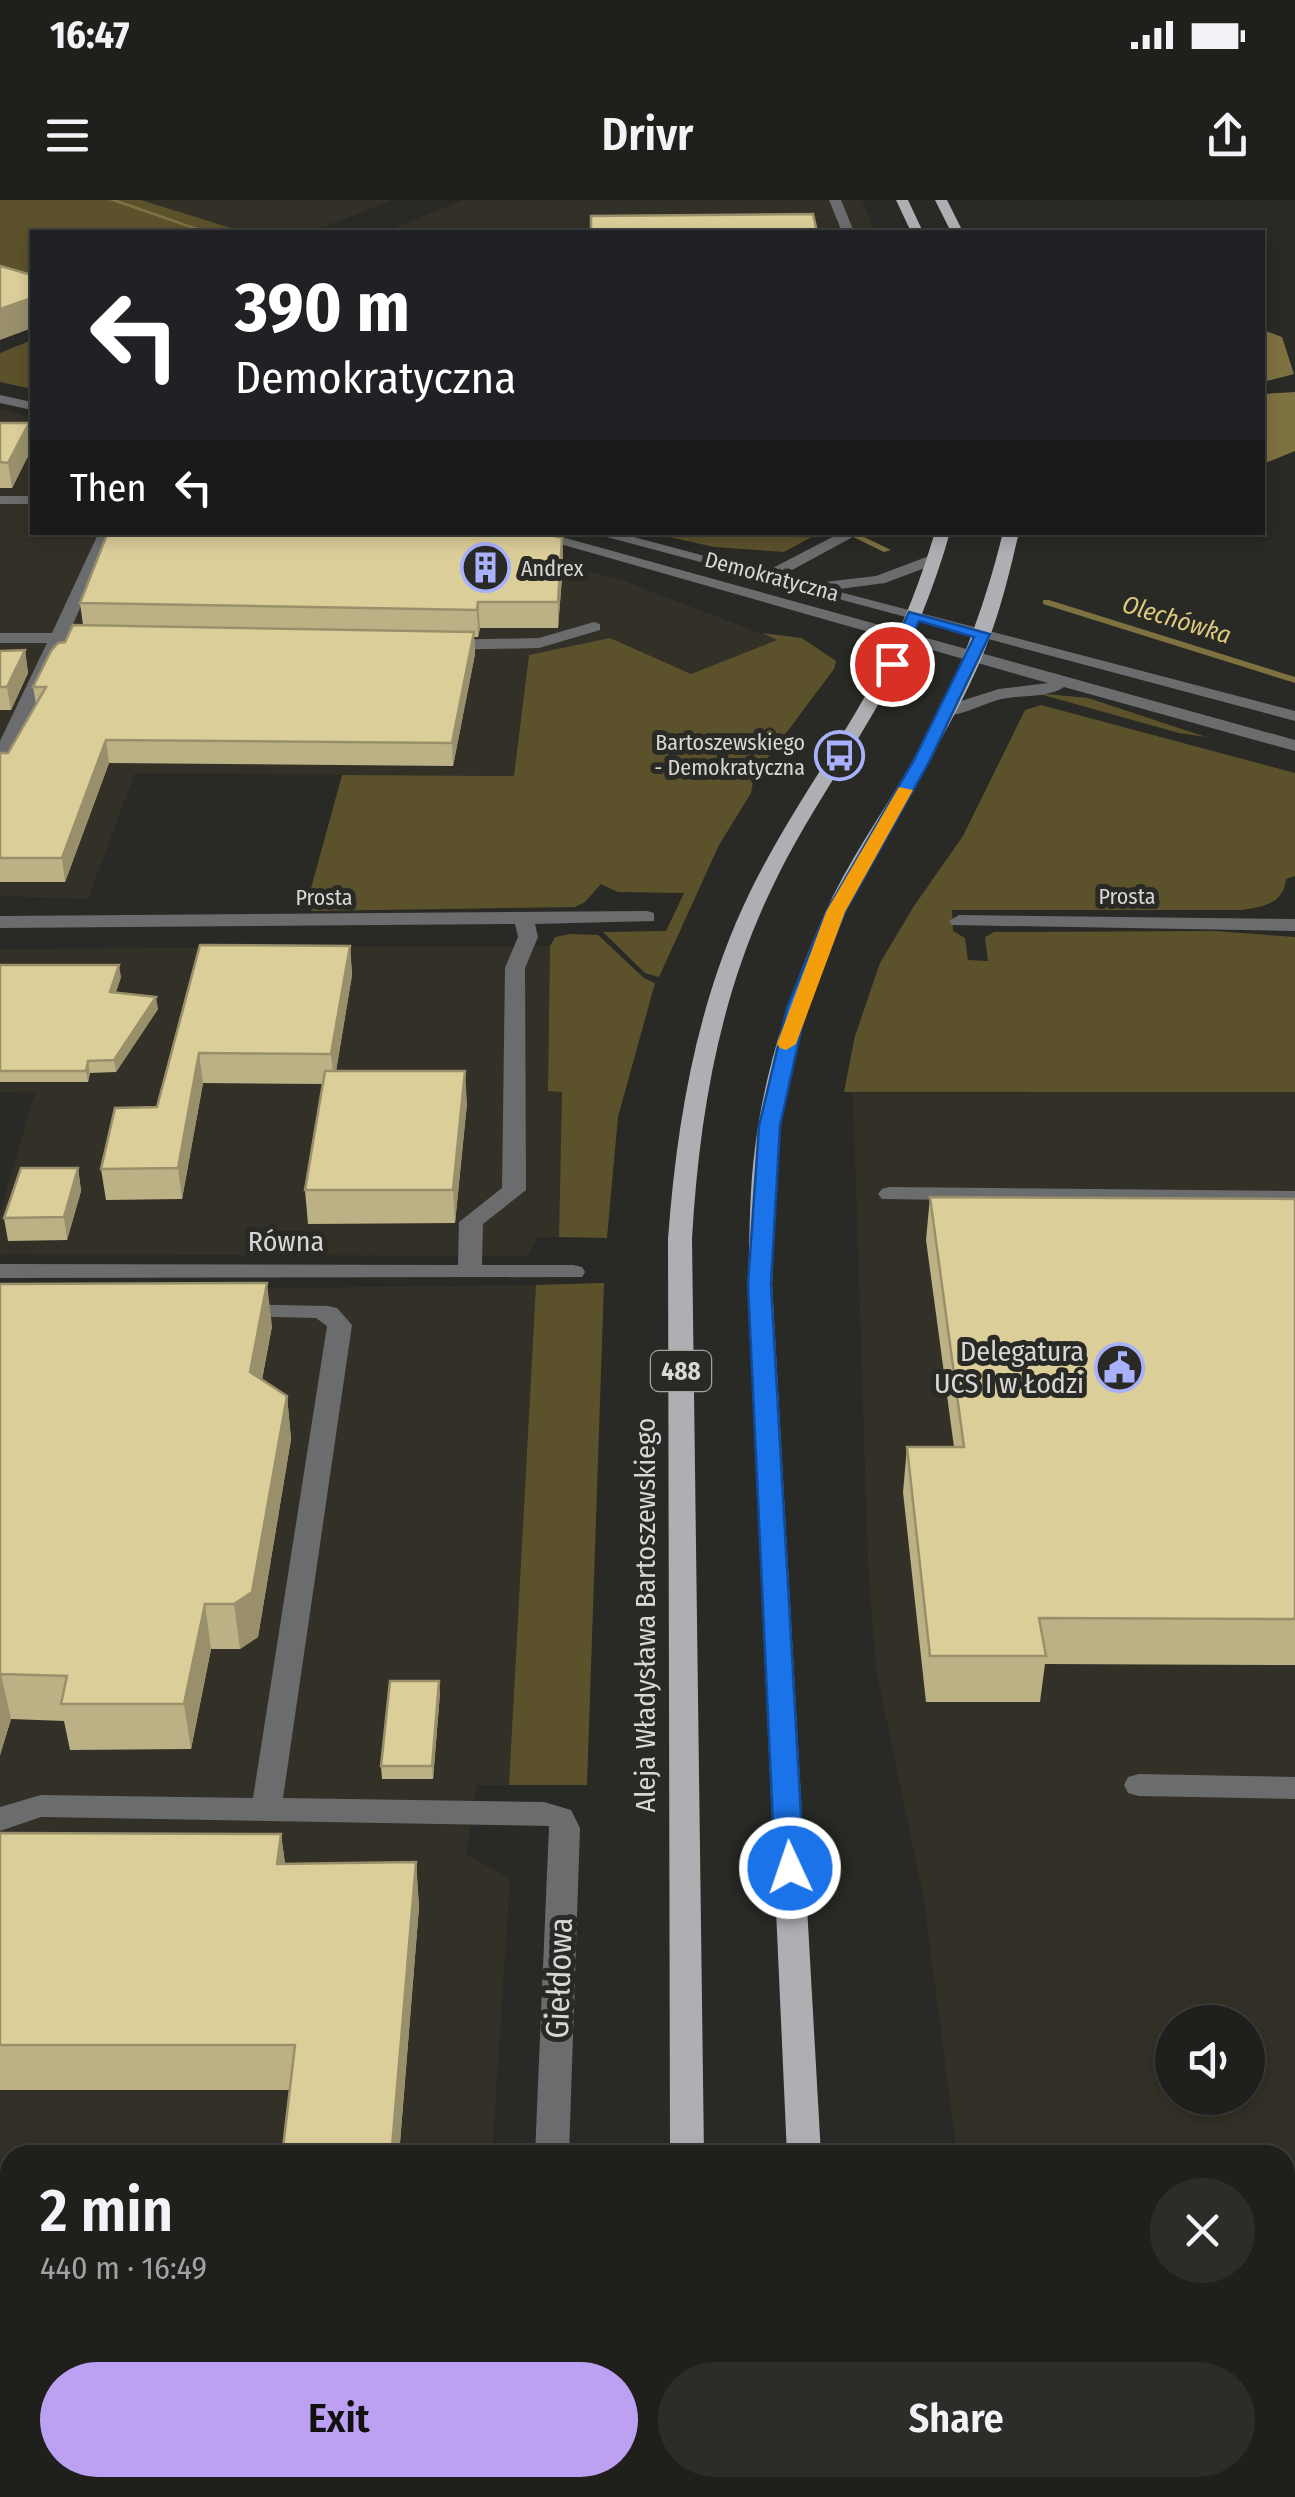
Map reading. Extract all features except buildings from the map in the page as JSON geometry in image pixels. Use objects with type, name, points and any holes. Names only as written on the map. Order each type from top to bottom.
[{"type":"main road","points":[[902,200],[917,230]]},
{"type":"main road","points":[[941,200],[956,230]]},
{"type":"main road","name":"Aleja Władysława Bartoszewskiego","points":[[687,2145],[680,1239],[690,1117],[713,1014],[761,892],[910,626],[942,535]]},
{"type":"main road","points":[[803,2145],[760,1284],[766,1149],[792,1026],[829,928],[974,656],[1010,535]]},
{"type":"street","points":[[835,200],[847,230]]},
{"type":"street","points":[[0,399],[30,406]]},
{"type":"street","points":[[0,500],[28,500]]},
{"type":"street","points":[[0,760],[106,535]]},
{"type":"street","name":"Demokratyczna","points":[[537,535],[910,626],[983,634],[1295,716]]},
{"type":"street","name":"Demokratyczna","points":[[606,535],[802,584],[974,656],[1295,746]]},
{"type":"street","points":[[769,576],[850,535]]},
{"type":"street","points":[[802,584],[879,580],[935,559]]},
{"type":"street","points":[[425,644],[514,646],[554,640],[594,627]]},
{"type":"street","points":[[0,638],[116,639]]},
{"type":"street","points":[[948,711],[1009,691],[1080,688]]},
{"type":"street","name":"Prosta","points":[[0,922],[524,921],[647,917]]},
{"type":"street","points":[[470,1272],[471,1222],[514,1190],[515,968],[528,937],[524,921]]},
{"type":"street","name":"Prosta","points":[[959,921],[1295,925]]},
{"type":"street","points":[[890,1194],[1295,1198]]},
{"type":"street","name":"Równa","points":[[0,1271],[573,1272]]},
{"type":"street","points":[[0,1819],[41,1806],[266,1810],[340,1325],[328,1313],[316,1311],[217,1312]]},
{"type":"street","points":[[1139,1785],[1295,1788]]},
{"type":"street","name":"Giełdowa","points":[[266,1810],[544,1814],[560,1818],[564,1828],[552,2145]]},
{"type":"shaded area","points":[[0,200],[141,200],[238,230],[30,230],[30,286],[0,275]]},
{"type":"shaded area","points":[[141,200],[392,200],[317,230],[238,230]]},
{"type":"shaded area","points":[[463,200],[862,200],[874,230],[388,230]]},
{"type":"shaded area","points":[[1265,331],[1282,337],[1294,374],[1265,381]]},
{"type":"shaded area","points":[[30,341],[30,389],[0,382],[0,353]]},
{"type":"shaded area","points":[[1295,392],[1295,451],[1265,463],[1265,394]]},
{"type":"shaded area","points":[[0,409],[30,417],[30,535],[468,535],[467,538],[624,581],[778,640],[691,674],[610,638],[514,776],[135,773],[88,899],[0,896]]},
{"type":"shaded area","points":[[660,535],[815,535],[784,552],[714,547]]},
{"type":"shaded area","points":[[762,633],[802,638],[836,661],[834,669],[754,776],[751,793],[719,845],[659,977],[645,973],[603,932],[666,931],[684,893],[618,892],[601,884],[575,907],[312,911],[307,903],[342,775],[514,776],[529,655],[610,638],[691,674],[777,640]]},
{"type":"shaded area","points":[[1036,693],[1088,698],[1206,737],[1179,733]]},
{"type":"shaded area","points":[[1041,705],[1295,773],[1295,876],[1286,879],[1281,894],[1271,903],[1242,910],[952,910],[953,931],[965,938],[968,960],[988,961],[985,937],[994,932],[1215,931],[1295,937],[1295,1092],[844,1092],[855,1036],[880,963],[963,836],[1025,710]]},
{"type":"shaded area","points":[[598,935],[644,978],[655,983],[618,1117],[607,1238],[559,1237],[562,1092],[548,1091],[550,946],[555,937]]},
{"type":"shaded area","points":[[550,946],[548,1090],[562,1091],[559,1237],[538,1237],[527,1256],[0,1254],[0,1212],[35,1093],[0,1092],[0,949]]},
{"type":"shaded area","points":[[1295,1092],[1295,2145],[956,2145],[924,1900],[876,1669],[868,1562],[853,1093]]},
{"type":"shaded area","points":[[604,1283],[587,1785],[509,1785],[536,1285]]},
{"type":"shaded area","points":[[536,1285],[509,1785],[477,1785],[466,1854],[510,1879],[493,2145],[0,2145],[0,1291]]},
{"type":"waterway","name":"Olechówka","points":[[112,200],[200,230]]},
{"type":"waterway","name":"Olechówka","points":[[853,535],[887,550]]},
{"type":"waterway","name":"Olechówka","points":[[1046,602],[1295,680]]},
{"type":"slow traffic","points":[[786,1044],[836,912],[905,790]]},
{"type":"place","name":"Andrex","points":[[486,568]]},
{"type":"place","name":"Bartoszewskiego - Demokratyczna","points":[[840,755]]},
{"type":"place","name":"Delegatura UCS I w Łodzi","points":[[1119,1367]]},
{"type":"route","points":[[790,1868],[760,1284],[766,1149],[781,1062],[797,1008],[836,912],[922,760],[983,634],[914,616],[892,664]]}]
